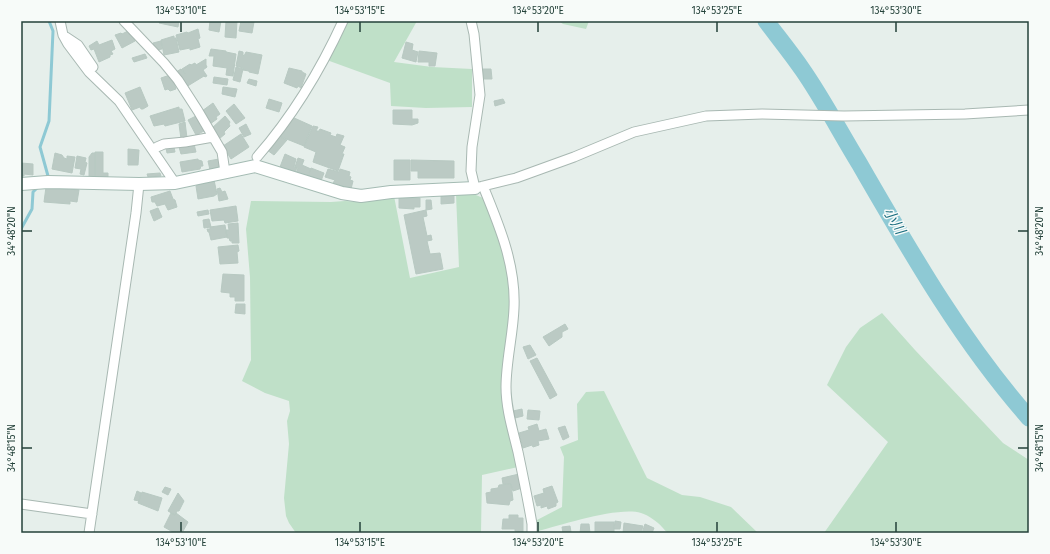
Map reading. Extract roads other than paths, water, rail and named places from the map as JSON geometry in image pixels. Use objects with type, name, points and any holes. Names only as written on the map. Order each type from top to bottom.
[{"type":"street","points":[[60,21],[68,44],[89,72],[119,101],[173,178]]},
{"type":"street","points":[[124,21],[178,80],[222,152],[225,172]]},
{"type":"street","points":[[257,157],[296,107],[336,38],[343,21]]},
{"type":"street","points":[[471,21],[474,34],[480,95],[472,147],[471,171],[501,231],[513,280],[514,308],[506,387],[510,415],[532,524],[532,533]]},
{"type":"street","points":[[64,35],[78,45],[92,66],[118,95],[168,163],[173,178]]},
{"type":"street","points":[[21,184],[48,182],[139,184],[173,178],[225,172],[255,166],[342,193],[360,196],[391,192],[479,187],[516,178],[574,157],[634,132],[706,116],[762,114],[844,116],[965,114],[1029,110]]},
{"type":"street","points":[[157,147],[161,145],[213,137]]},
{"type":"street","points":[[89,533],[139,184]]},
{"type":"street","points":[[21,504],[92,514]]},
{"type":"waterway","points":[[45,179],[48,176],[40,147],[49,121],[53,31],[49,21]]},
{"type":"waterway","name":"小川","points":[[766,21],[798,63],[817,92],[917,262],[959,327],[1004,389],[1029,418]]},
{"type":"waterway","points":[[21,229],[32,209],[33,192],[39,186]]}]
